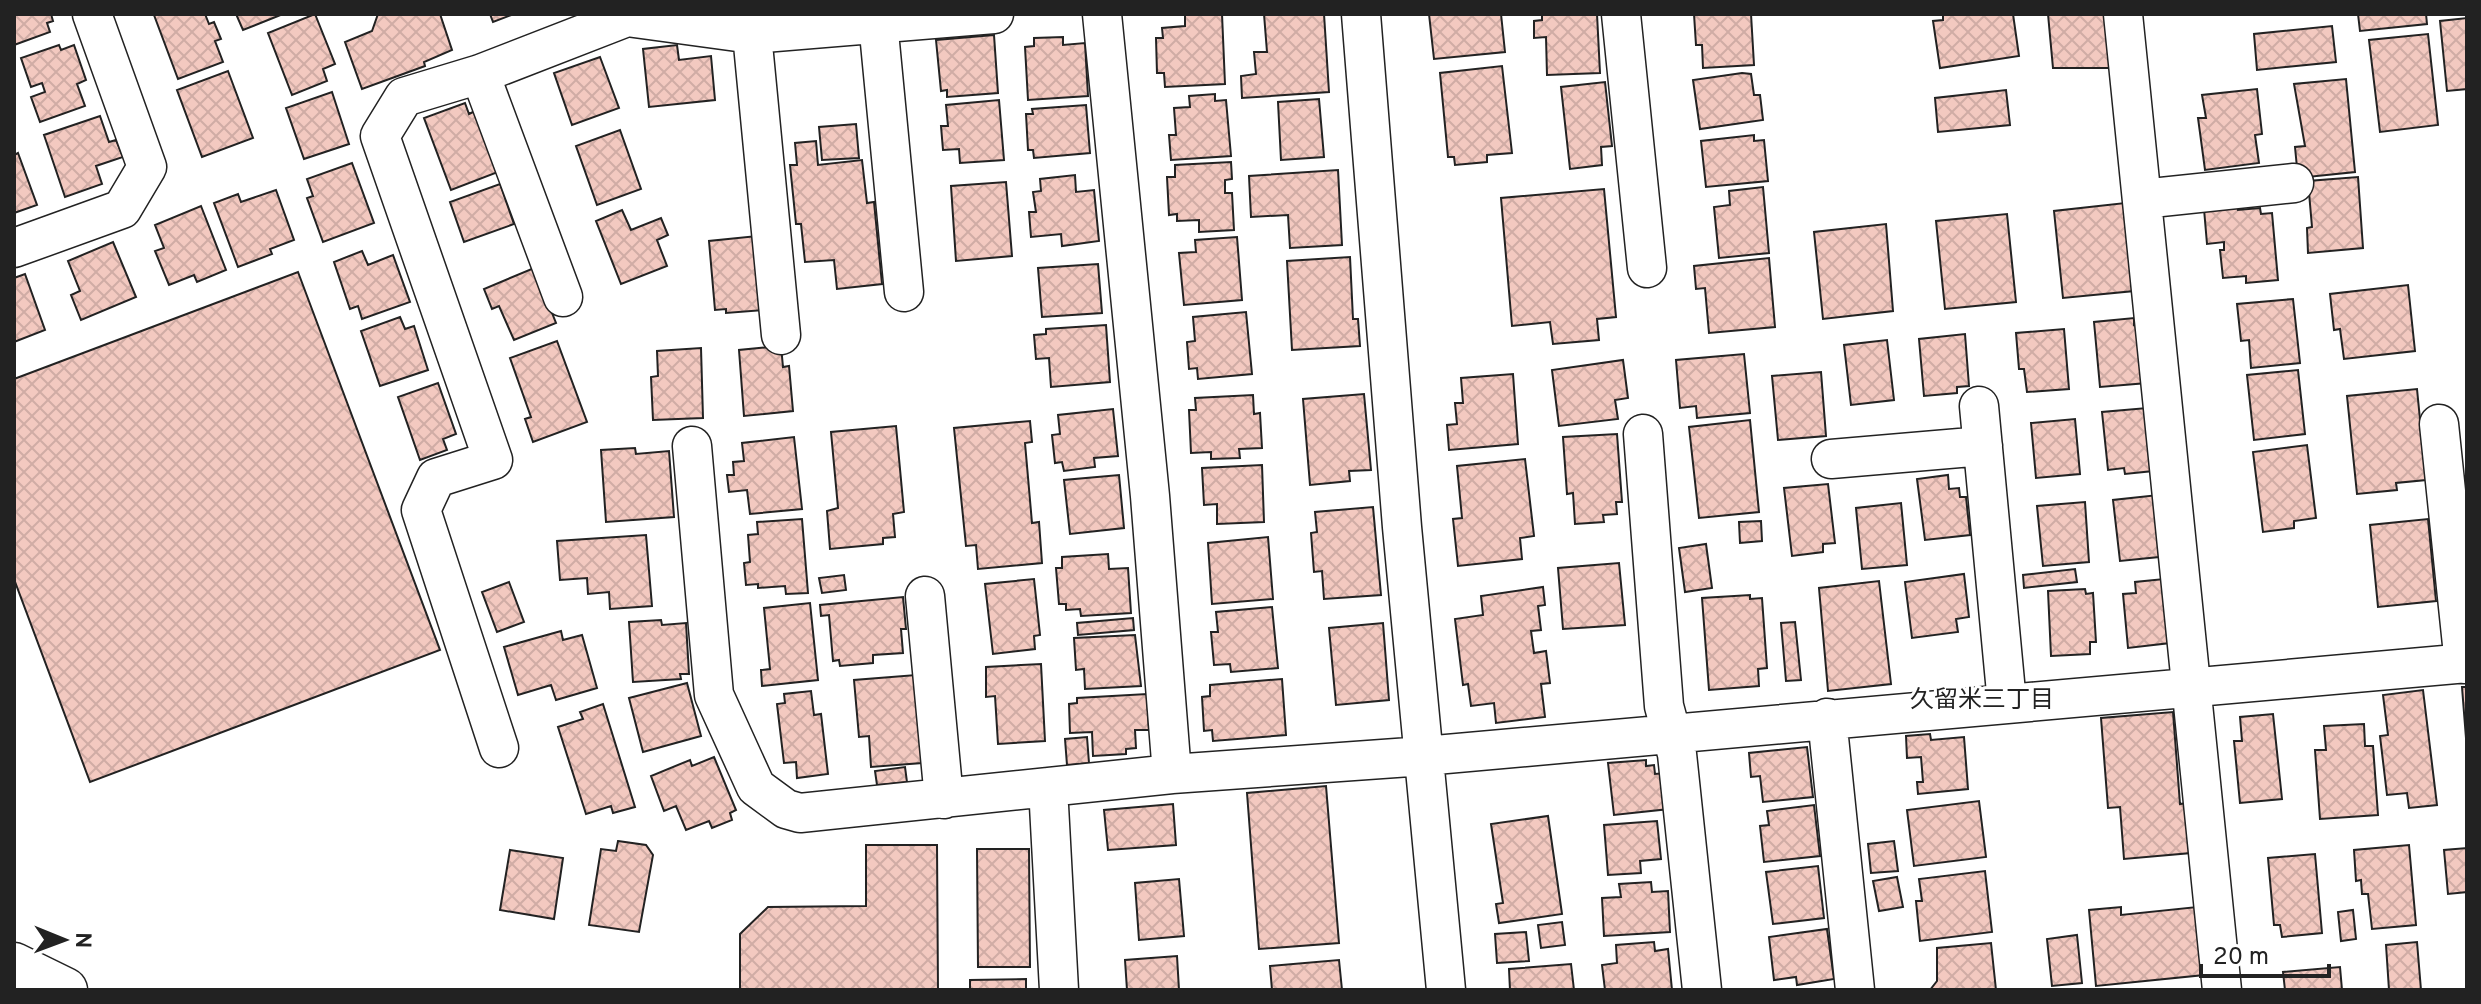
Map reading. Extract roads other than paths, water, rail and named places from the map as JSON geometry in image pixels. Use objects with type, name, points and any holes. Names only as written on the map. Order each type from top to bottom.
[{"type":"street","points":[[14,248],[122,209],[147,167],[92,14]]},
{"type":"street","points":[[499,748],[421,510],[436,478],[493,460],[380,136],[404,97],[480,74],[627,17],[752,34],[835,20],[878,22],[994,14]]},
{"type":"street","points":[[1102,14],[1149,480],[1172,774]]},
{"type":"street","points":[[1361,14],[1446,990]]},
{"type":"street","points":[[1621,14],[1647,268]]},
{"type":"street","points":[[2123,14],[2222,990]]},
{"type":"street","points":[[878,22],[904,292]]},
{"type":"street","points":[[752,34],[781,335]]},
{"type":"street","points":[[480,74],[563,297]]},
{"type":"street","points":[[2142,199],[2294,183]]},
{"type":"street","points":[[1979,406],[2007,703]]},
{"type":"street","points":[[692,446],[714,695],[756,787],[786,809],[800,813],[1172,774],[1424,756],[1827,718],[2193,690],[2466,663],[2439,424]]},
{"type":"street","points":[[1643,434],[1664,706],[1677,754],[1702,990]]},
{"type":"street","points":[[1831,459],[1983,446]]},
{"type":"street","points":[[925,596],[944,799]]},
{"type":"street","points":[[1827,718],[1855,990]]},
{"type":"street","points":[[1048,787],[1059,990]]},
{"type":"street","points":[[14,965],[65,990]]},
{"type":"district","name":"久留米三丁目","points":[[1982,701]]}]
